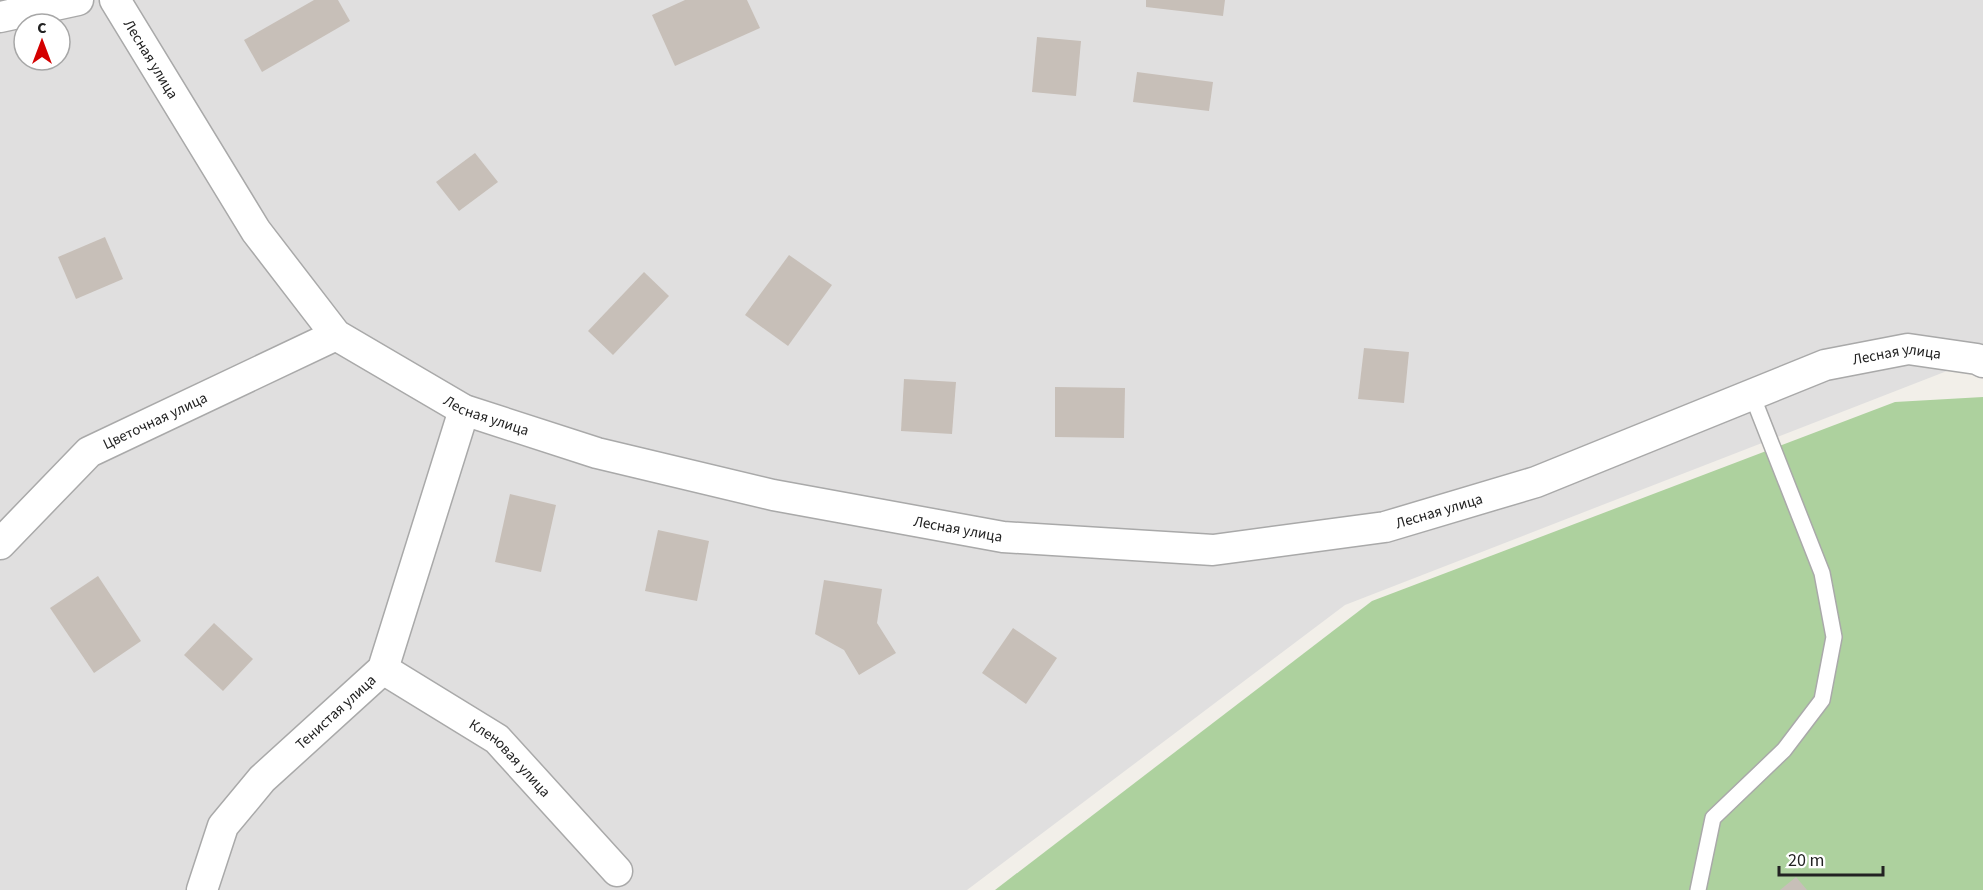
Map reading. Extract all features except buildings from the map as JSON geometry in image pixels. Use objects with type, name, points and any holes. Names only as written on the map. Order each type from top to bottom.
[{"type":"street","points":[[0,17],[78,0]]},
{"type":"street","name":"Лесная улица","points":[[115,0],[256,231],[336,335],[464,410],[597,453],[773,495],[1003,537],[1213,550],[1385,528],[1536,482],[1825,366],[1908,350],[1977,359],[1983,362]]},
{"type":"street","name":"Цветочная улица","points":[[0,544],[89,452],[336,335]]},
{"type":"street","name":"Тенистая улица","points":[[202,890],[223,826],[262,779],[383,669],[464,410]]},
{"type":"street","name":"Кленовая улица","points":[[383,669],[497,739],[617,871]]},
{"type":"lane","points":[[1698,890],[1713,818],[1784,750],[1821,700],[1833,637],[1822,573],[1752,395]]},
{"type":"shaded area","points":[[0,0],[1983,0],[1983,357],[1345,605],[967,890],[0,890]]},
{"type":"green space","points":[[1983,397],[1983,890],[995,890],[1372,601],[1895,402]]}]
